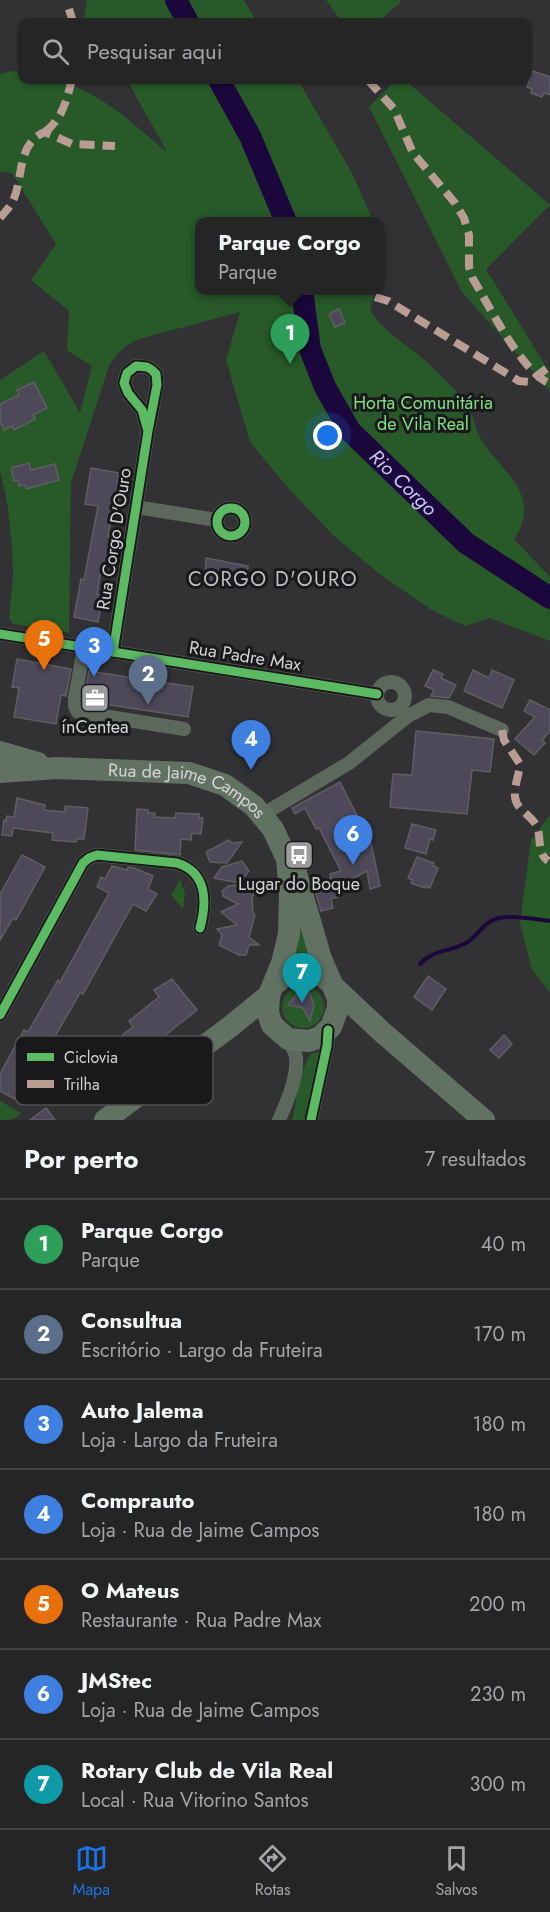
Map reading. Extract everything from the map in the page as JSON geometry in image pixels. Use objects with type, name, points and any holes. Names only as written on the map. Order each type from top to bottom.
[{"type":"main road","points":[[0,752],[57,768]]},
{"type":"main road","name":"Rua de Jaime Campos","points":[[57,768],[172,771],[199,775],[233,790],[262,815],[278,838],[297,877],[331,983]]},
{"type":"main road","points":[[0,772],[57,768]]},
{"type":"main road","points":[[280,1032],[268,1013],[272,989],[289,934],[290,894],[287,859]]},
{"type":"main road","points":[[213,1039],[272,989],[284,975],[305,970],[316,973],[331,983],[382,1032],[484,1120]]},
{"type":"main road","points":[[231,1026],[247,1022],[309,1041],[320,1037],[330,1028],[338,1008],[338,998],[331,983]]},
{"type":"main road","points":[[330,1028],[356,1026],[382,1032]]},
{"type":"main road","points":[[105,1120],[125,1105]]},
{"type":"street","name":"Rua Corgo D'Ouro","points":[[113,652],[148,431]]},
{"type":"street","points":[[136,507],[216,520]]},
{"type":"street","name":"Rua Padre Max","points":[[0,634],[377,694]]},
{"type":"street","points":[[84,648],[75,703],[78,712],[184,729]]},
{"type":"street","points":[[262,815],[349,763],[408,716],[429,705],[448,707],[502,730]]},
{"type":"street","points":[[0,1015],[83,863],[89,858],[102,855],[177,863],[188,867],[199,879],[203,891],[204,906],[200,928]]},
{"type":"street","points":[[311,1120],[330,1028]]},
{"type":"street","points":[[279,1120],[296,1065],[294,1052],[280,1032]]},
{"type":"green space","points":[[87,0],[244,0],[255,18],[84,18]]},
{"type":"green space","points":[[326,0],[400,0],[401,2],[382,18],[339,18]]},
{"type":"green space","name":"Horta Comunitária de Vila Real","points":[[18,72],[18,84],[68,84],[86,92],[115,109],[167,152],[129,84],[300,84],[353,175],[371,217],[195,217],[195,295],[374,295],[370,310],[374,317],[391,334],[430,365],[459,394],[470,411],[484,444],[518,488],[523,499],[524,512],[522,525],[514,539],[550,577],[550,641],[490,618],[465,626],[430,609],[377,572],[333,535],[290,490],[250,442],[226,360],[240,312],[139,339],[127,345],[117,354],[109,366],[71,483],[69,633],[13,624],[9,619],[13,575],[12,546],[7,502],[0,471],[0,380],[44,351],[80,413],[92,366],[67,350],[69,311],[31,280],[56,244],[12,173],[0,172],[0,74]]},
{"type":"green space","points":[[392,84],[410,84],[550,205],[486,269],[550,373],[550,391],[462,292],[369,107]]},
{"type":"green space","points":[[550,815],[550,993],[532,970],[520,923],[531,840]]},
{"type":"green space","points":[[180,879],[185,894],[183,909],[171,895]]},
{"type":"green space","points":[[297,892],[314,959],[289,963]]},
{"type":"green space","points":[[303,986],[311,987],[318,992],[323,999],[323,1015],[318,1022],[311,1027],[303,1028],[295,1027],[288,1022],[283,1015],[282,1007],[283,999],[288,992],[295,987]]},
{"type":"green space","points":[[321,1052],[303,1120],[292,1120],[301,1077],[307,1061],[311,1053]]},
{"type":"green space","points":[[0,1101],[21,1113],[10,1120],[0,1120]]},
{"type":"building","points":[[533,71],[550,77],[550,95],[544,93],[542,97],[531,93],[532,89],[527,87],[528,84],[532,84]]},
{"type":"building","points":[[339,309],[345,323],[335,327],[329,314]]},
{"type":"building","points":[[34,382],[47,408],[33,415],[35,419],[14,430],[12,426],[4,430],[0,421],[0,404],[19,395],[17,390]]},
{"type":"building","points":[[29,463],[31,470],[55,464],[59,480],[26,489],[25,485],[19,486],[18,480],[14,481],[11,468]]},
{"type":"building","points":[[91,468],[119,473],[117,484],[121,485],[117,509],[113,509],[108,536],[114,537],[108,566],[102,565],[97,594],[103,595],[98,622],[74,617],[81,579],[84,580],[98,506],[85,504]]},
{"type":"building","points":[[206,558],[248,566],[246,578],[244,577],[243,581],[216,577],[215,582],[205,580]]},
{"type":"building","points":[[17,659],[71,669],[66,696],[61,695],[56,724],[14,717],[19,688],[12,687]]},
{"type":"building","points":[[433,670],[443,674],[441,678],[456,685],[449,698],[431,696],[434,690],[425,686]]},
{"type":"building","points":[[473,670],[489,678],[492,670],[514,680],[502,708],[464,691]]},
{"type":"building","points":[[89,671],[193,687],[188,717],[84,701]]},
{"type":"building","points":[[530,700],[550,710],[550,731],[542,740],[545,743],[534,755],[515,739],[535,717],[524,711]]},
{"type":"building","points":[[416,731],[494,739],[490,772],[472,770],[467,814],[390,807],[393,774],[412,775]]},
{"type":"building","points":[[340,782],[371,843],[380,886],[370,889],[367,871],[338,886],[341,896],[331,899],[333,908],[321,911],[313,883],[331,878],[330,874],[341,871],[319,828],[316,829],[305,808],[295,814],[292,808]]},
{"type":"building","points":[[17,798],[45,805],[44,810],[65,812],[65,806],[88,808],[84,839],[77,839],[76,842],[52,840],[53,833],[13,828],[12,836],[2,835],[4,820],[6,821],[7,816],[14,817]]},
{"type":"building","points":[[137,809],[155,813],[154,817],[175,818],[176,813],[199,814],[199,818],[203,818],[201,834],[192,833],[191,840],[181,839],[180,855],[135,850]]},
{"type":"building","points":[[412,824],[436,830],[433,840],[430,839],[426,854],[405,848]]},
{"type":"building","points":[[229,840],[232,843],[242,842],[227,863],[210,862],[206,852]]},
{"type":"building","points":[[22,855],[45,867],[16,920],[13,918],[0,940],[0,894]]},
{"type":"building","points":[[417,857],[434,863],[433,866],[438,868],[430,888],[411,883],[413,880],[408,878]]},
{"type":"building","points":[[242,861],[249,871],[239,883],[214,878],[222,867]]},
{"type":"building","points":[[112,866],[127,870],[128,867],[134,868],[153,876],[148,889],[157,894],[146,911],[133,904],[83,994],[80,993],[55,1036],[21,1036],[24,1030],[28,1032],[58,980],[60,982],[109,893],[97,887],[101,877],[105,879]]},
{"type":"building","points":[[250,884],[254,890],[252,897],[255,915],[249,937],[259,945],[249,945],[246,955],[239,955],[219,945],[222,935],[217,929],[237,925],[221,912],[238,904],[223,896],[222,891],[228,886]]},
{"type":"building","points":[[428,976],[446,989],[432,1010],[414,997]]},
{"type":"building","points":[[172,979],[197,1010],[164,1036],[121,1036],[133,1027],[129,1021],[159,997],[154,990]]},
{"type":"building","points":[[298,993],[310,994],[314,1005],[310,1021],[303,1008],[288,1005]]},
{"type":"building","points":[[504,1035],[512,1044],[499,1058],[490,1050]]},
{"type":"building","points":[[15,1046],[15,1099],[0,1091],[0,1074]]},
{"type":"building","points":[[46,1108],[55,1120],[30,1120]]},
{"type":"waterway","name":"Rio Corgo","points":[[176,0],[186,18]]},
{"type":"waterway","name":"Rio Corgo","points":[[221,84],[250,136],[284,217]]},
{"type":"waterway","name":"Rio Corgo","points":[[303,295],[310,349],[325,387],[350,431],[466,543],[550,598]]},
{"type":"waterway","points":[[420,964],[430,956],[466,943],[485,925],[499,918],[550,921]]},
{"type":"marked path","points":[[69,9],[72,18]]},
{"type":"marked path","points":[[45,132],[60,115],[71,84]]},
{"type":"marked path","points":[[372,84],[394,109],[413,153],[455,203],[464,218],[469,235],[469,267],[473,279],[497,321],[528,366],[550,384]]},
{"type":"marked path","points":[[0,218],[12,203],[25,153],[29,144],[36,137],[45,132],[72,144],[115,146]]},
{"type":"marked path","points":[[375,297],[388,301],[519,381],[529,382],[550,366]]},
{"type":"marked path","points":[[502,730],[504,740],[520,764],[515,789],[516,802],[537,827],[542,854],[548,861]]},
{"type":"cycle path","points":[[113,652],[157,385],[156,374],[152,370],[136,366],[127,373],[124,383],[128,393],[142,410],[148,431]]},
{"type":"cycle path","points":[[231,508],[241,512],[245,522],[241,532],[231,536],[221,532],[217,522],[221,512],[231,508]]},
{"type":"cycle path","points":[[0,634],[377,694]]},
{"type":"cycle path","points":[[0,1015],[83,863],[89,858],[97,855],[177,863],[187,867],[199,881],[204,898],[200,928]]},
{"type":"cycle path","points":[[311,1120],[327,1046],[328,1030]]},
{"type":"place","name":"Parque Corgo","points":[[290,364]]},
{"type":"place","name":"O Mateus","points":[[44,670]]},
{"type":"place","name":"Auto Jalema","points":[[94,677]]},
{"type":"place","name":"ínCentea","points":[[95,698]]},
{"type":"place","name":"Consultua","points":[[148,705]]},
{"type":"place","name":"Comprauto","points":[[251,770]]},
{"type":"place","name":"Lugar do Boque","points":[[299,855]]},
{"type":"place","name":"JMStec","points":[[353,865]]},
{"type":"place","name":"Rotary Club de Vila Real","points":[[302,1003]]},
{"type":"district","name":"CORGO D'OURO","points":[[273,579]]}]
